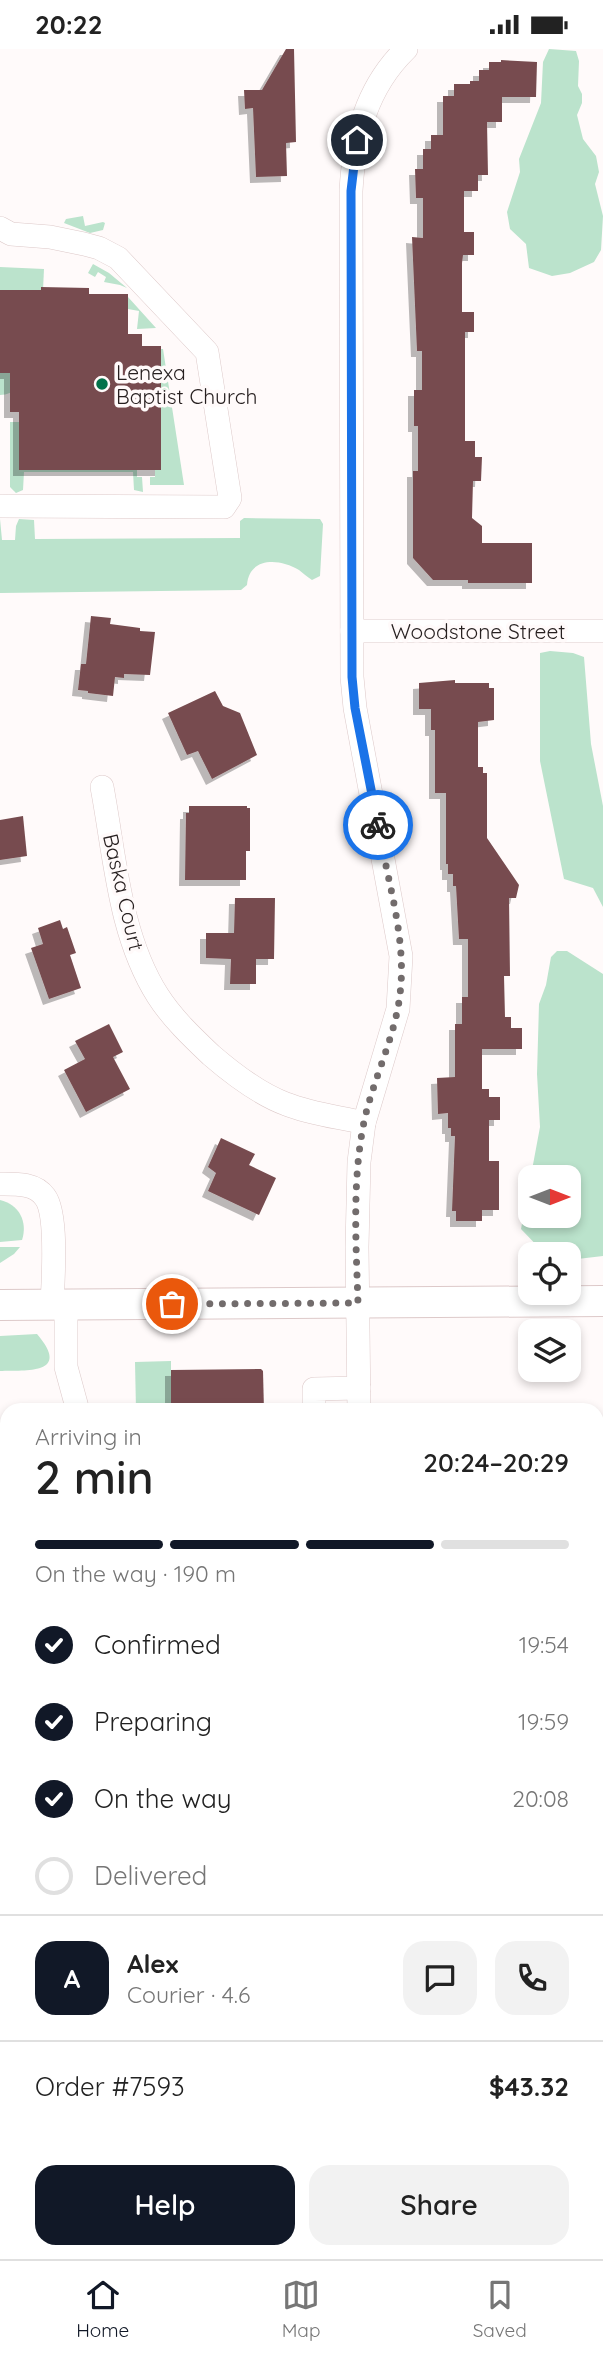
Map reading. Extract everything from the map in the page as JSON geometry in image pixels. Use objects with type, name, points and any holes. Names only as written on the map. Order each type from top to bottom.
[{"type":"main road","points":[[0,1305],[603,1301]]},
{"type":"street","points":[[314,1403],[314,1389],[359,1399],[357,1184],[364,1122],[398,1009],[401,956],[355,708],[352,677],[351,191],[353,156],[369,100],[383,75],[406,49]]},
{"type":"street","points":[[0,229],[11,234],[84,244],[118,258],[207,352],[230,498],[224,507],[0,506]]},
{"type":"street","name":"Woodstone Street","points":[[352,631],[603,631]]},
{"type":"street","name":"Baska Court","points":[[102,787],[134,947],[166,1008],[213,1057],[256,1088],[287,1105],[364,1122]]},
{"type":"street","points":[[0,1184],[30,1186],[46,1198],[52,1221],[66,1367],[76,1403]]},
{"type":"green space","points":[[549,49],[576,51],[579,61],[578,86],[582,94],[577,115],[583,139],[596,156],[599,172],[595,184],[603,216],[601,250],[594,262],[570,273],[552,276],[529,268],[526,244],[510,229],[507,212],[520,172],[519,159],[541,103],[543,62]]},
{"type":"green space","points":[[83,216],[85,226],[103,222],[103,230],[90,233],[64,223],[66,219]]},
{"type":"green space","points":[[93,264],[127,288],[104,282],[106,277],[98,272],[95,277],[88,273]]},
{"type":"green space","points":[[0,267],[44,269],[43,290],[0,290]]},
{"type":"green space","points":[[128,297],[156,328],[137,329],[139,311],[128,309]]},
{"type":"green space","points":[[161,349],[184,485],[150,485],[150,477],[155,477],[155,470],[161,470]]},
{"type":"green space","points":[[0,373],[30,373],[14,391],[0,395]]},
{"type":"green space","points":[[10,422],[19,422],[19,470],[137,470],[137,477],[142,477],[143,492],[134,490],[133,472],[24,472],[23,490],[16,493],[10,487]]},
{"type":"green space","points":[[244,518],[320,519],[323,524],[320,576],[312,580],[291,566],[274,562],[253,569],[247,585],[241,590],[0,593],[0,519],[2,540],[15,540],[19,519],[34,520],[35,539],[240,538],[240,521]]},
{"type":"green space","points":[[550,651],[584,657],[591,744],[603,806],[603,907],[593,888],[564,879],[540,761],[540,653]]},
{"type":"green space","points":[[557,951],[567,951],[603,974],[603,1256],[581,1259],[581,1242],[534,1242],[521,1229],[581,1229],[581,1165],[533,1165],[540,1127],[537,1074],[539,1004],[551,957]]},
{"type":"green space","points":[[0,1200],[12,1205],[23,1220],[22,1240],[0,1242]]},
{"type":"green space","points":[[0,1247],[20,1247],[0,1263]]},
{"type":"green space","points":[[37,1334],[47,1347],[50,1357],[48,1363],[32,1370],[0,1371],[0,1336]]},
{"type":"green space","points":[[171,1361],[171,1403],[136,1403],[135,1362]]},
{"type":"building","points":[[286,49],[294,49],[296,142],[286,143],[287,176],[256,177],[253,108],[245,109],[244,90],[262,90]]},
{"type":"building","points":[[489,62],[537,62],[536,97],[502,97],[502,122],[487,122],[488,175],[478,175],[478,191],[464,191],[464,232],[474,232],[474,255],[463,255],[462,263],[462,312],[474,312],[474,332],[465,332],[465,441],[475,441],[475,457],[482,457],[481,481],[473,481],[472,518],[482,526],[482,543],[532,543],[532,583],[433,580],[413,558],[413,471],[418,471],[418,426],[414,426],[414,390],[422,390],[422,351],[417,351],[412,237],[423,238],[423,198],[416,198],[415,169],[423,169],[423,149],[431,149],[431,135],[443,135],[443,96],[454,96],[454,84],[479,81],[479,70],[489,70]]},
{"type":"building","name":"Lenexa Baptist Church","points":[[41,287],[89,288],[89,294],[128,294],[128,334],[142,334],[142,346],[161,346],[161,470],[19,470],[19,412],[10,412],[10,373],[0,373],[0,290],[41,290]]},
{"type":"building","points":[[91,616],[111,618],[110,624],[155,632],[150,675],[124,674],[124,678],[115,677],[113,696],[78,690],[81,664],[86,664]]},
{"type":"building","points":[[455,680],[455,683],[489,683],[489,688],[494,688],[494,720],[478,722],[478,767],[483,767],[483,773],[487,773],[487,838],[519,885],[516,898],[509,898],[510,976],[504,976],[505,1017],[511,1017],[511,1028],[522,1028],[522,1049],[482,1049],[482,1089],[489,1089],[489,1097],[500,1097],[500,1120],[489,1120],[489,1161],[499,1161],[499,1210],[482,1210],[482,1221],[456,1221],[456,1211],[452,1211],[455,1136],[451,1136],[451,1128],[448,1128],[448,1113],[438,1114],[437,1078],[455,1077],[455,1024],[462,1024],[462,997],[468,997],[468,939],[459,939],[456,886],[453,886],[453,874],[448,874],[446,864],[446,793],[435,793],[435,730],[431,730],[431,709],[419,709],[419,683]]},
{"type":"building","points":[[215,691],[223,706],[240,713],[257,755],[212,779],[198,751],[187,755],[168,713]]},
{"type":"building","points":[[189,806],[250,808],[250,851],[246,851],[246,880],[185,880],[186,813],[189,813]]},
{"type":"building","points":[[23,816],[27,856],[0,860],[0,820]]},
{"type":"building","points":[[235,898],[275,898],[274,959],[256,959],[256,984],[230,984],[231,959],[206,958],[206,933],[234,933]]},
{"type":"building","points":[[60,920],[63,929],[67,927],[76,953],[70,955],[81,988],[49,999],[31,948],[43,944],[38,928]]},
{"type":"building","points":[[109,1024],[123,1052],[113,1057],[130,1089],[86,1112],[64,1070],[85,1059],[75,1041]]},
{"type":"building","points":[[221,1138],[255,1154],[249,1165],[276,1178],[259,1215],[208,1191],[216,1173],[208,1167]]},
{"type":"building","points":[[261,1369],[264,1403],[171,1403],[171,1370]]},
{"type":"way so far","points":[[172,1304],[358,1303],[357,1184],[364,1122],[398,1009],[400,993],[401,956],[378,825]]},
{"type":"place","name":"Lenexa Baptist Church","points":[[102,384]]},
{"type":"route","points":[[357,140],[353,156],[351,191],[352,677],[355,708],[378,825]]}]
